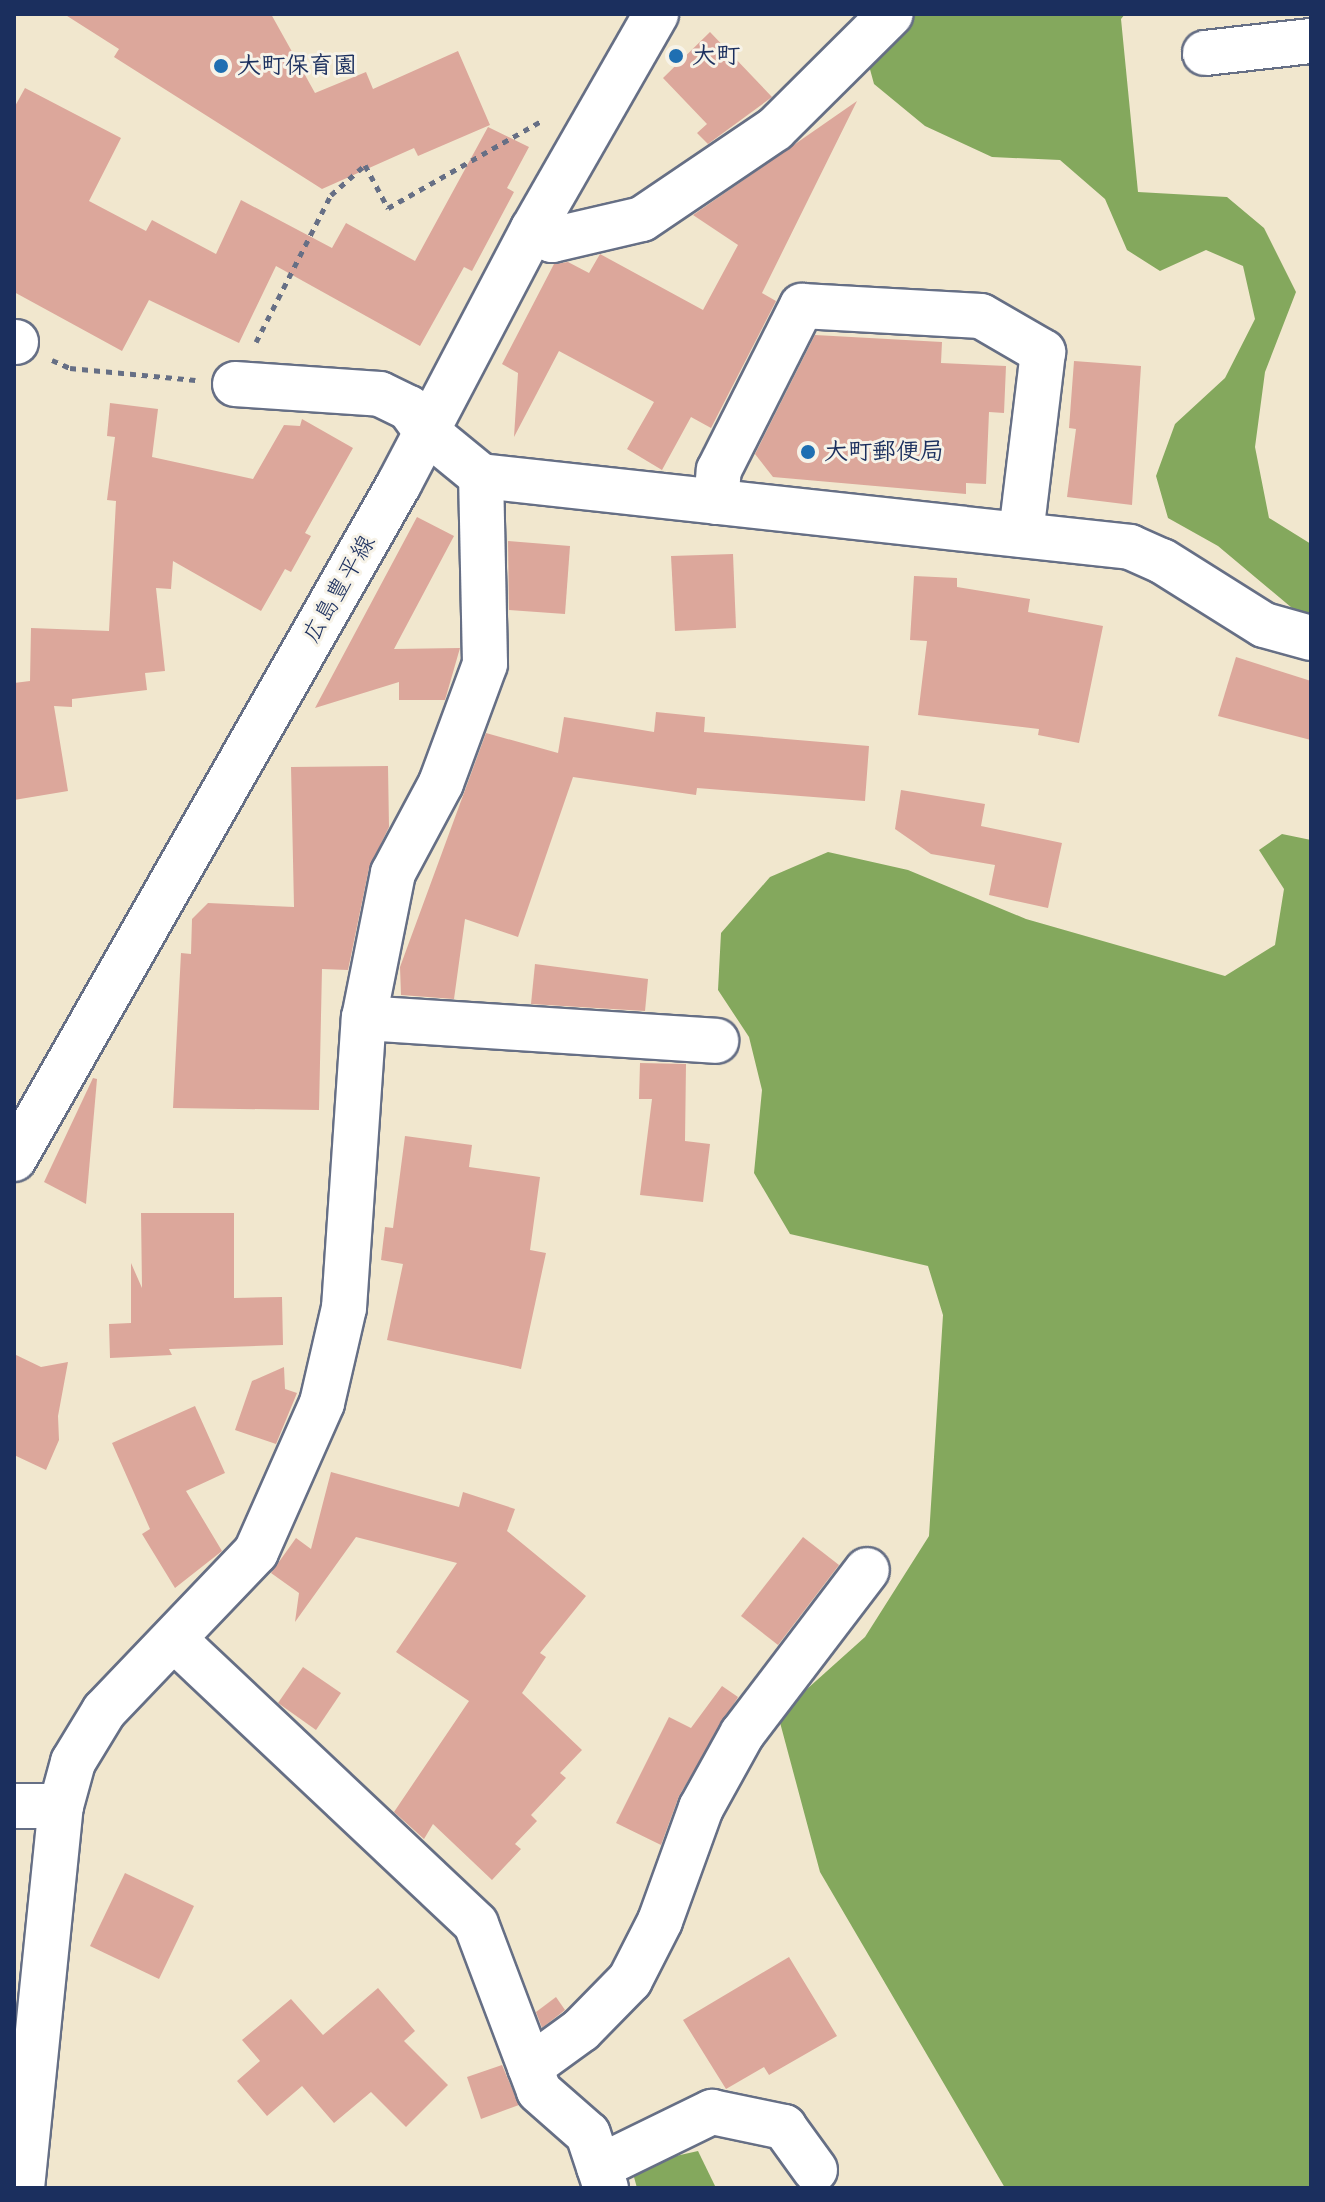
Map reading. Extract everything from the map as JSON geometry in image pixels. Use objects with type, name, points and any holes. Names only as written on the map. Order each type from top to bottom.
[{"type":"street","name":"広島豊平線","points":[[14,1159],[426,431],[533,229],[656,14]]},
{"type":"street","points":[[533,229],[552,240],[642,219],[775,129],[891,14]]},
{"type":"street","points":[[1205,53],[1311,41]]},
{"type":"street","points":[[716,502],[719,470],[802,306],[981,316],[1043,352],[1021,535]]},
{"type":"street","points":[[235,384],[380,394],[409,408],[426,431],[481,476],[1130,547],[1162,561],[1264,625],[1311,638]]},
{"type":"street","points":[[22,2188],[61,1806],[73,1762],[104,1711],[176,1641],[256,1552],[322,1403],[344,1308],[364,1018],[393,873],[441,783],[485,664],[481,476]]},
{"type":"street","points":[[364,1018],[716,1041]]},
{"type":"street","points":[[530,2067],[581,2030],[630,1980],[660,1921],[701,1808],[742,1734],[867,1570]]},
{"type":"street","points":[[176,1641],[476,1924],[539,2091],[588,2134],[603,2178],[712,2112],[784,2127],[815,2170]]},
{"type":"street","points":[[14,1806],[61,1806]]},
{"type":"path","points":[[15,342],[70,368],[235,384],[331,195],[365,165],[388,208],[552,116]]},
{"type":"green space","points":[[883,14],[1125,14],[1121,19],[1138,192],[1227,197],[1264,228],[1296,292],[1265,372],[1255,447],[1269,518],[1311,544],[1311,613],[1298,613],[1218,546],[1168,518],[1156,476],[1175,424],[1225,378],[1255,319],[1243,266],[1206,250],[1160,271],[1127,250],[1105,199],[1060,160],[992,157],[925,126],[874,84],[862,40]]},
{"type":"green space","points":[[1282,834],[1311,840],[1311,2188],[1005,2188],[820,1872],[778,1715],[865,1637],[929,1536],[943,1315],[928,1266],[790,1234],[754,1173],[762,1090],[749,1037],[718,990],[721,933],[770,877],[828,852],[908,870],[1026,919],[1225,976],[1275,945],[1284,889],[1259,850]]},
{"type":"green space","points":[[698,2151],[716,2188],[637,2188],[631,2166]]},
{"type":"building","points":[[64,14],[271,14],[315,93],[366,72],[373,89],[458,51],[490,125],[418,156],[414,148],[322,189],[114,57],[119,49]]},
{"type":"building","points":[[710,32],[772,97],[708,144],[697,133],[707,124],[663,78]]},
{"type":"building","points":[[25,88],[121,138],[89,201],[146,231],[152,220],[216,254],[241,200],[332,248],[346,223],[415,261],[488,127],[529,147],[507,188],[514,192],[472,271],[464,267],[420,346],[276,266],[239,343],[149,300],[122,351],[14,292],[14,108]]},
{"type":"building","points":[[857,101],[762,293],[776,301],[711,428],[691,417],[662,470],[627,449],[654,402],[559,351],[514,437],[518,373],[502,364],[554,264],[568,262],[589,273],[600,254],[703,310],[738,245],[693,215]]},
{"type":"building","points":[[815,335],[942,342],[941,363],[1006,366],[1004,413],[989,412],[986,484],[966,483],[966,494],[773,477],[755,454]]},
{"type":"building","points":[[1074,361],[1141,366],[1132,505],[1067,497],[1076,429],[1069,428]]},
{"type":"building","points":[[110,403],[158,409],[152,457],[253,479],[284,425],[300,426],[302,419],[353,448],[305,533],[311,536],[291,572],[285,569],[261,611],[173,561],[171,589],[156,588],[165,671],[145,673],[147,690],[72,699],[72,707],[54,706],[68,791],[14,800],[14,683],[30,681],[31,628],[109,631],[116,501],[107,500],[115,437],[107,436]]},
{"type":"building","points":[[417,517],[454,536],[394,649],[460,648],[445,700],[399,700],[399,682],[315,708]]},
{"type":"building","points":[[508,541],[570,546],[565,614],[509,610]]},
{"type":"building","points":[[733,554],[736,628],[675,631],[671,556]]},
{"type":"building","points":[[914,576],[957,578],[957,587],[1030,599],[1028,612],[1103,626],[1079,743],[1038,735],[1039,729],[918,715],[927,641],[910,640]]},
{"type":"building","points":[[1236,657],[1311,681],[1311,740],[1218,716]]},
{"type":"building","points":[[656,712],[705,717],[704,732],[869,746],[865,801],[697,788],[696,795],[573,777],[518,937],[465,919],[454,999],[401,995],[400,967],[486,733],[558,753],[564,717],[654,732]]},
{"type":"building","points":[[388,766],[389,827],[369,868],[348,970],[322,969],[319,1110],[173,1108],[181,953],[191,954],[192,919],[208,903],[294,907],[291,767]]},
{"type":"building","points":[[901,790],[985,804],[981,826],[1062,843],[1048,908],[989,895],[995,865],[931,854],[895,829]]},
{"type":"building","points":[[535,964],[648,979],[645,1011],[531,1004]]},
{"type":"building","points":[[640,1063],[686,1064],[685,1141],[710,1144],[703,1202],[640,1195],[652,1099],[639,1099]]},
{"type":"building","points":[[93,1078],[97,1079],[86,1204],[44,1182]]},
{"type":"building","points":[[405,1136],[472,1145],[469,1167],[540,1177],[530,1250],[546,1253],[521,1369],[387,1340],[403,1264],[381,1260],[385,1227],[393,1228]]},
{"type":"building","points":[[141,1213],[234,1213],[234,1298],[282,1297],[283,1345],[169,1349],[172,1355],[110,1358],[109,1324],[131,1323],[131,1263],[142,1288]]},
{"type":"building","points":[[14,1354],[41,1367],[68,1362],[58,1416],[59,1440],[46,1470],[14,1455]]},
{"type":"building","points":[[284,1367],[285,1389],[297,1393],[276,1444],[235,1430],[252,1381]]},
{"type":"building","points":[[195,1406],[225,1473],[186,1491],[222,1551],[175,1588],[142,1534],[150,1529],[112,1443]]},
{"type":"building","points":[[331,1472],[459,1507],[463,1492],[515,1509],[507,1531],[586,1596],[540,1653],[546,1657],[522,1693],[582,1750],[560,1773],[566,1778],[531,1815],[537,1821],[515,1844],[521,1849],[492,1880],[433,1824],[424,1839],[394,1812],[469,1701],[396,1652],[457,1563],[356,1537],[295,1622],[299,1593],[271,1573],[296,1538],[311,1549]]},
{"type":"building","points":[[803,1537],[839,1565],[778,1645],[741,1616]]},
{"type":"building","points":[[303,1667],[341,1693],[316,1730],[278,1703]]},
{"type":"building","points":[[722,1686],[738,1697],[679,1796],[661,1845],[616,1823],[669,1717],[691,1728]]},
{"type":"building","points":[[125,1873],[194,1906],[159,1979],[90,1946]]},
{"type":"building","points":[[789,1957],[837,2036],[769,2075],[764,2067],[726,2089],[683,2020]]},
{"type":"building","points":[[378,1988],[415,2031],[404,2041],[448,2085],[406,2127],[371,2092],[334,2123],[302,2086],[267,2116],[237,2081],[260,2061],[242,2040],[291,1999],[323,2035]]},
{"type":"building","points":[[556,1997],[565,2010],[542,2028],[536,2012]]},
{"type":"building","points":[[502,2065],[519,2105],[481,2119],[467,2077]]},
{"type":"place","name":"大町","points":[[676,56]]},
{"type":"place","name":"大町保育園","points":[[221,66]]},
{"type":"place","name":"大町郵便局","points":[[808,452]]}]
